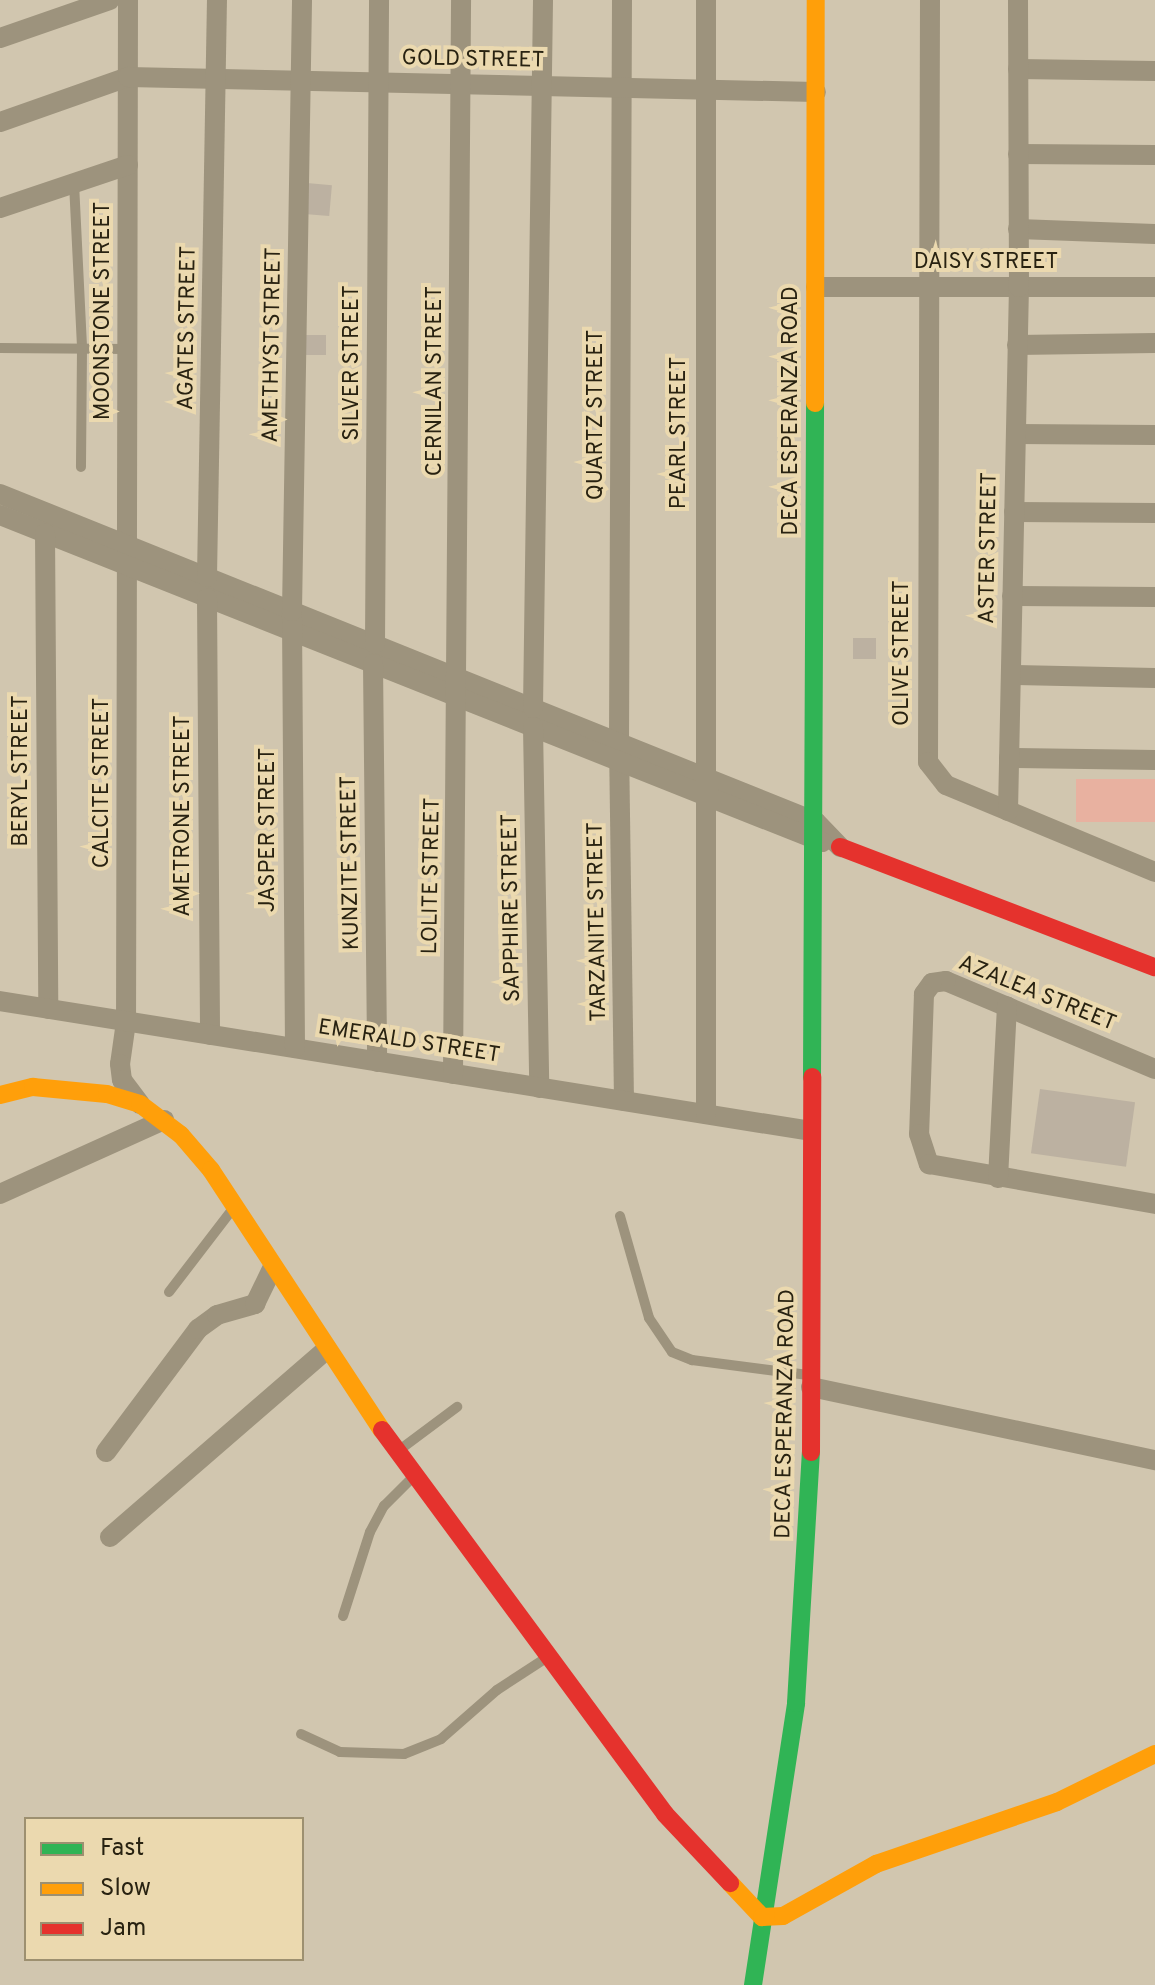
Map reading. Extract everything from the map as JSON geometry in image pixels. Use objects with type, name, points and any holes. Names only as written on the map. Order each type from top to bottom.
[{"type":"street","points":[[0,38],[110,0]]},
{"type":"street","name":"MOONSTONE STREET","points":[[127,545],[128,0]]},
{"type":"street","name":"AGATES STREET","points":[[207,577],[217,0]]},
{"type":"street","name":"AMETHYST STREET","points":[[292,621],[302,0]]},
{"type":"street","name":"SILVER STREET","points":[[374,654],[379,0]]},
{"type":"street","name":"CERNILAN STREET","points":[[459,688],[461,0]]},
{"type":"street","name":"SAPPHIRE STREET","points":[[539,1088],[533,718],[543,0]]},
{"type":"street","name":"QUARTZ STREET","points":[[620,752],[622,0]]},
{"type":"street","name":"PEARL STREET","points":[[706,0],[703,786],[706,1114]]},
{"type":"street","name":"DECA ESPERANZA ROAD","points":[[753,1985],[806,1609],[816,831],[816,0]]},
{"type":"street","name":"OLIVE STREET","points":[[930,0],[928,762],[946,785],[1155,872]]},
{"type":"street","name":"ASTER STREET","points":[[1008,811],[1019,287],[1018,0]]},
{"type":"street","points":[[1018,69],[1155,71]]},
{"type":"street","points":[[0,122],[128,77]]},
{"type":"street","name":"GOLD STREET","points":[[128,77],[816,92]]},
{"type":"street","points":[[1018,154],[1155,155]]},
{"type":"street","points":[[0,208],[128,165]]},
{"type":"street","points":[[1018,229],[1155,234]]},
{"type":"street","name":"DAISY STREET","points":[[816,287],[1155,287]]},
{"type":"street","points":[[1017,345],[1155,343]]},
{"type":"street","points":[[1016,434],[1155,435]]},
{"type":"street","points":[[0,494],[207,577],[292,621],[816,831],[840,847],[1155,967]]},
{"type":"street","points":[[1014,512],[1155,513]]},
{"type":"street","points":[[0,515],[207,598],[292,621]]},
{"type":"street","name":"BERYL STREET","points":[[45,533],[48,1009]]},
{"type":"street","name":"CALCITE STREET","points":[[127,545],[126,1022],[122,1080],[140,1104]]},
{"type":"street","points":[[1012,596],[1155,597]]},
{"type":"street","name":"AMETRONE STREET","points":[[207,598],[210,1035]]},
{"type":"street","name":"JASPER STREET","points":[[292,621],[295,1048]]},
{"type":"street","name":"KUNZITE STREET","points":[[374,654],[377,1062]]},
{"type":"street","points":[[1011,675],[1155,678]]},
{"type":"street","name":"LOLITE STREET","points":[[453,1074],[459,688]]},
{"type":"street","name":"TARZANITE STREET","points":[[620,752],[624,1101]]},
{"type":"street","points":[[1009,758],[1155,760]]},
{"type":"street","name":"AZALEA STREET","points":[[998,1178],[941,1168],[924,1158],[919,1134],[927,987],[946,981],[1155,1069]]},
{"type":"street","name":"EMERALD STREET","points":[[0,1001],[811,1131]]},
{"type":"street","points":[[1007,1006],[998,1178],[1155,1204]]},
{"type":"street","points":[[0,1095],[33,1087],[68,1089],[140,1104],[164,1120],[211,1170],[233,1208],[413,1477],[665,1814],[762,1917],[794,1912],[876,1864],[1057,1802],[1155,1754]]},
{"type":"street","points":[[0,1194],[164,1120]]},
{"type":"street","points":[[106,1452],[198,1329],[217,1315],[255,1304],[273,1267]]},
{"type":"street","points":[[110,1537],[327,1349]]},
{"type":"street","points":[[811,1381],[1155,1460]]},
{"type":"lane","points":[[74,183],[82,349],[81,467]]},
{"type":"lane","points":[[0,348],[127,349]]},
{"type":"lane","points":[[169,1292],[233,1208]]},
{"type":"lane","points":[[620,1216],[649,1318],[672,1352],[692,1360],[811,1381]]},
{"type":"lane","points":[[397,1452],[457,1407]]},
{"type":"lane","points":[[343,1616],[370,1532],[384,1506],[413,1477]]},
{"type":"lane","points":[[301,1734],[340,1752],[404,1754],[441,1739],[497,1690],[548,1657]]},
{"type":"shaded area","points":[[1076,779],[1155,779],[1155,822],[1076,822]]},
{"type":"building","points":[[307,183],[332,185],[329,216],[304,214]]},
{"type":"building","points":[[305,335],[326,335],[326,355],[305,355]]},
{"type":"building","points":[[853,638],[876,638],[876,659],[853,659]]},
{"type":"building","points":[[1040,1089],[1135,1102],[1126,1167],[1031,1153]]},
{"type":"traffic: fast","points":[[812,1077],[815,403]]},
{"type":"traffic: fast","points":[[753,1985],[796,1703],[811,1452]]},
{"type":"traffic: slow","points":[[815,403],[816,0]]},
{"type":"traffic: slow","points":[[0,1095],[33,1087],[107,1094],[140,1104],[181,1135],[211,1170],[382,1430]]},
{"type":"traffic: slow","points":[[730,1883],[762,1917],[783,1916],[876,1864],[1057,1802],[1155,1754]]},
{"type":"traffic: jam","points":[[840,847],[1155,967]]},
{"type":"traffic: jam","points":[[811,1452],[812,1077]]},
{"type":"traffic: jam","points":[[382,1430],[665,1814],[730,1883]]}]
